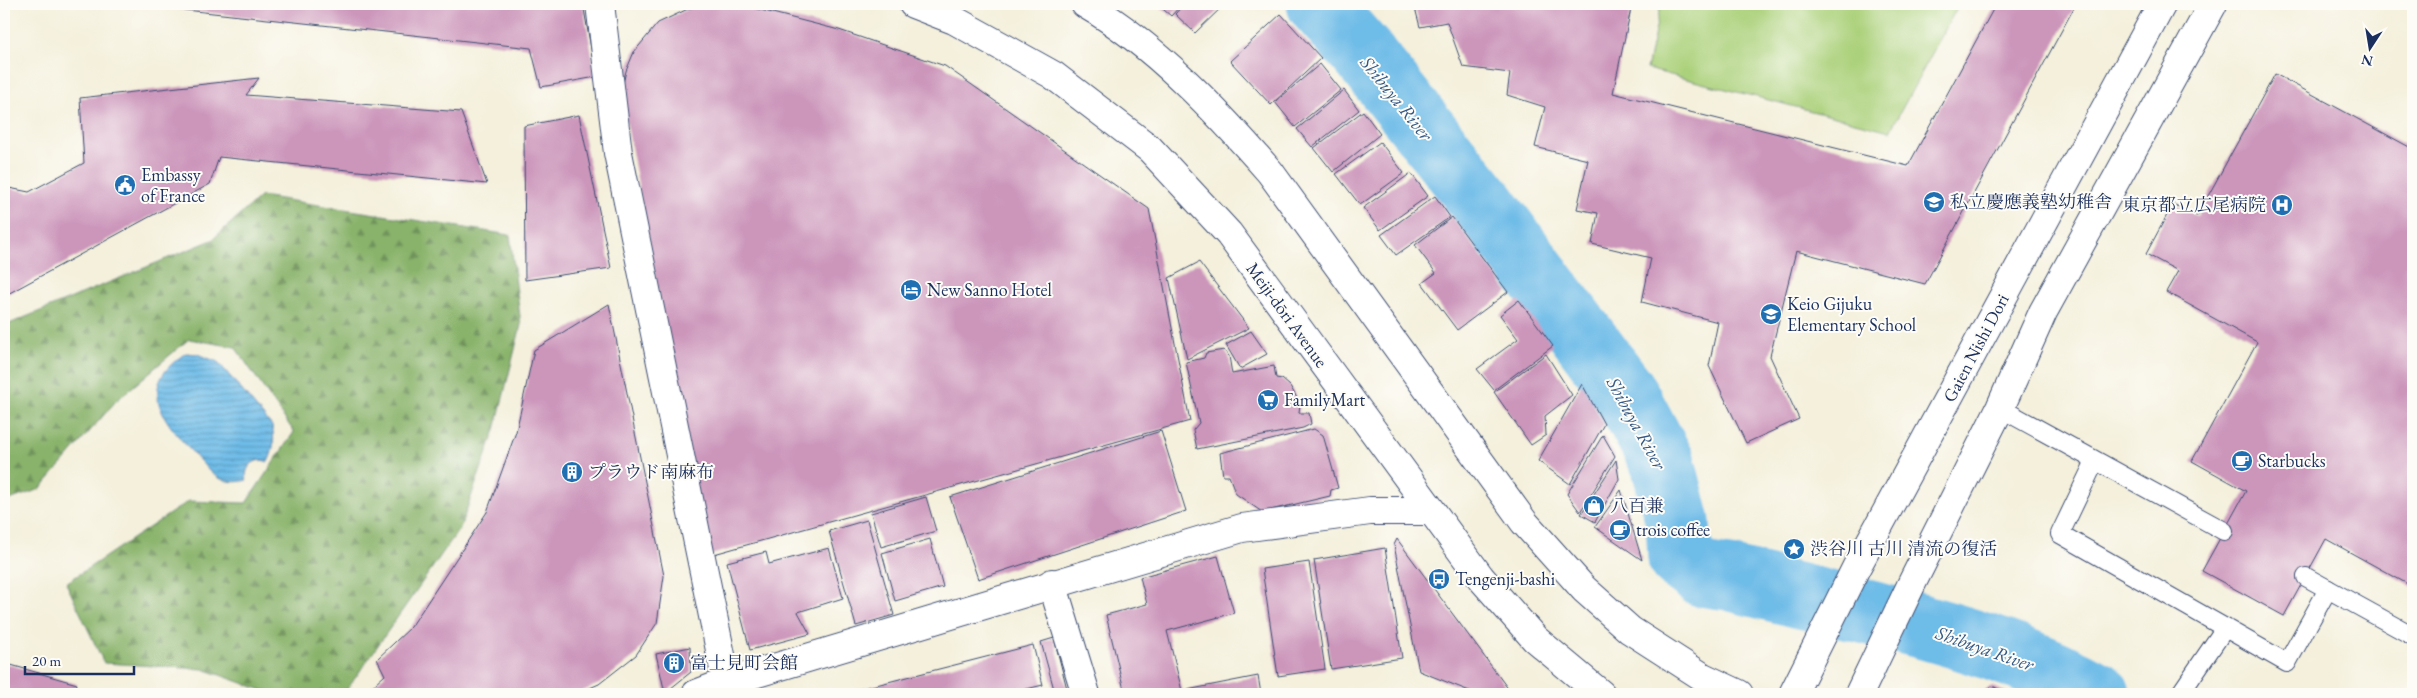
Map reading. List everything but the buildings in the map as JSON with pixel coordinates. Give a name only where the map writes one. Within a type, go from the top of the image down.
[{"type":"main road","points":[[600,4],[618,153],[728,688]]},
{"type":"main road","name":"Meiji-dōri Avenue","points":[[913,4],[954,20],[1053,75],[1150,150],[1229,234],[1430,511],[1481,578],[1535,639],[1601,694]]},
{"type":"main road","name":"Gaien Nishi Dori","points":[[1793,694],[1856,568],[2162,4]]},
{"type":"main road","points":[[1859,694],[1913,581],[2000,408],[2044,312],[2213,4]]},
{"type":"main road","points":[[1089,5],[1134,39],[1223,118],[1270,172],[1524,522],[1584,589],[1630,630],[1703,677],[1739,694]]},
{"type":"main road","points":[[696,694],[728,688],[1052,583],[1242,528],[1370,510],[1430,511]]},
{"type":"main road","points":[[1052,583],[1086,694]]},
{"type":"lane","points":[[2000,408],[2224,531]]},
{"type":"lane","points":[[2095,460],[2060,534],[2287,663],[2328,589]]},
{"type":"lane","points":[[2306,576],[2413,636]]},
{"type":"lane","points":[[2180,694],[2225,628]]},
{"type":"green space","points":[[1661,4],[1959,4],[1890,131],[1647,69]]},
{"type":"green space","points":[[261,196],[510,235],[521,325],[495,430],[460,528],[344,694],[273,694],[203,669],[104,663],[66,583],[189,501],[246,503],[294,432],[235,347],[189,339],[116,401],[40,489],[4,502],[4,326],[212,240]]},
{"type":"water","points":[[186,353],[197,354],[218,362],[272,426],[272,453],[268,462],[259,460],[252,464],[247,471],[247,480],[227,481],[218,478],[210,472],[172,428],[163,413],[158,398],[159,383],[168,368]]},
{"type":"waterway","name":"Shibuya River","points":[[1319,4],[1363,54],[1484,204],[1624,391],[1663,463],[1678,522],[1680,558],[1701,574],[1729,578],[1917,625],[1964,639],[2010,654],[2098,694]]},
{"type":"place","name":"Embassy of France","points":[[125,185]]},
{"type":"place","name":"私立慶應義塾幼稚舎","points":[[1934,202]]},
{"type":"place","name":"東京都立広尾病院","points":[[2282,205]]},
{"type":"place","name":"New Sanno Hotel","points":[[911,290]]},
{"type":"place","name":"Keio Gijuku Elementary School","points":[[1771,314]]},
{"type":"place","name":"FamilyMart","points":[[1268,400]]},
{"type":"place","name":"Starbucks","points":[[2242,461]]},
{"type":"place","name":"プラウド南麻布","points":[[572,472]]},
{"type":"place","name":"八百兼","points":[[1594,506]]},
{"type":"place","name":"trois coffee","points":[[1620,530]]},
{"type":"place","name":"渋谷川 古川 清流の復活","points":[[1794,549]]},
{"type":"place","name":"Tengenji-bashi","points":[[1439,579]]},
{"type":"place","name":"富士見町会館","points":[[674,663]]}]
